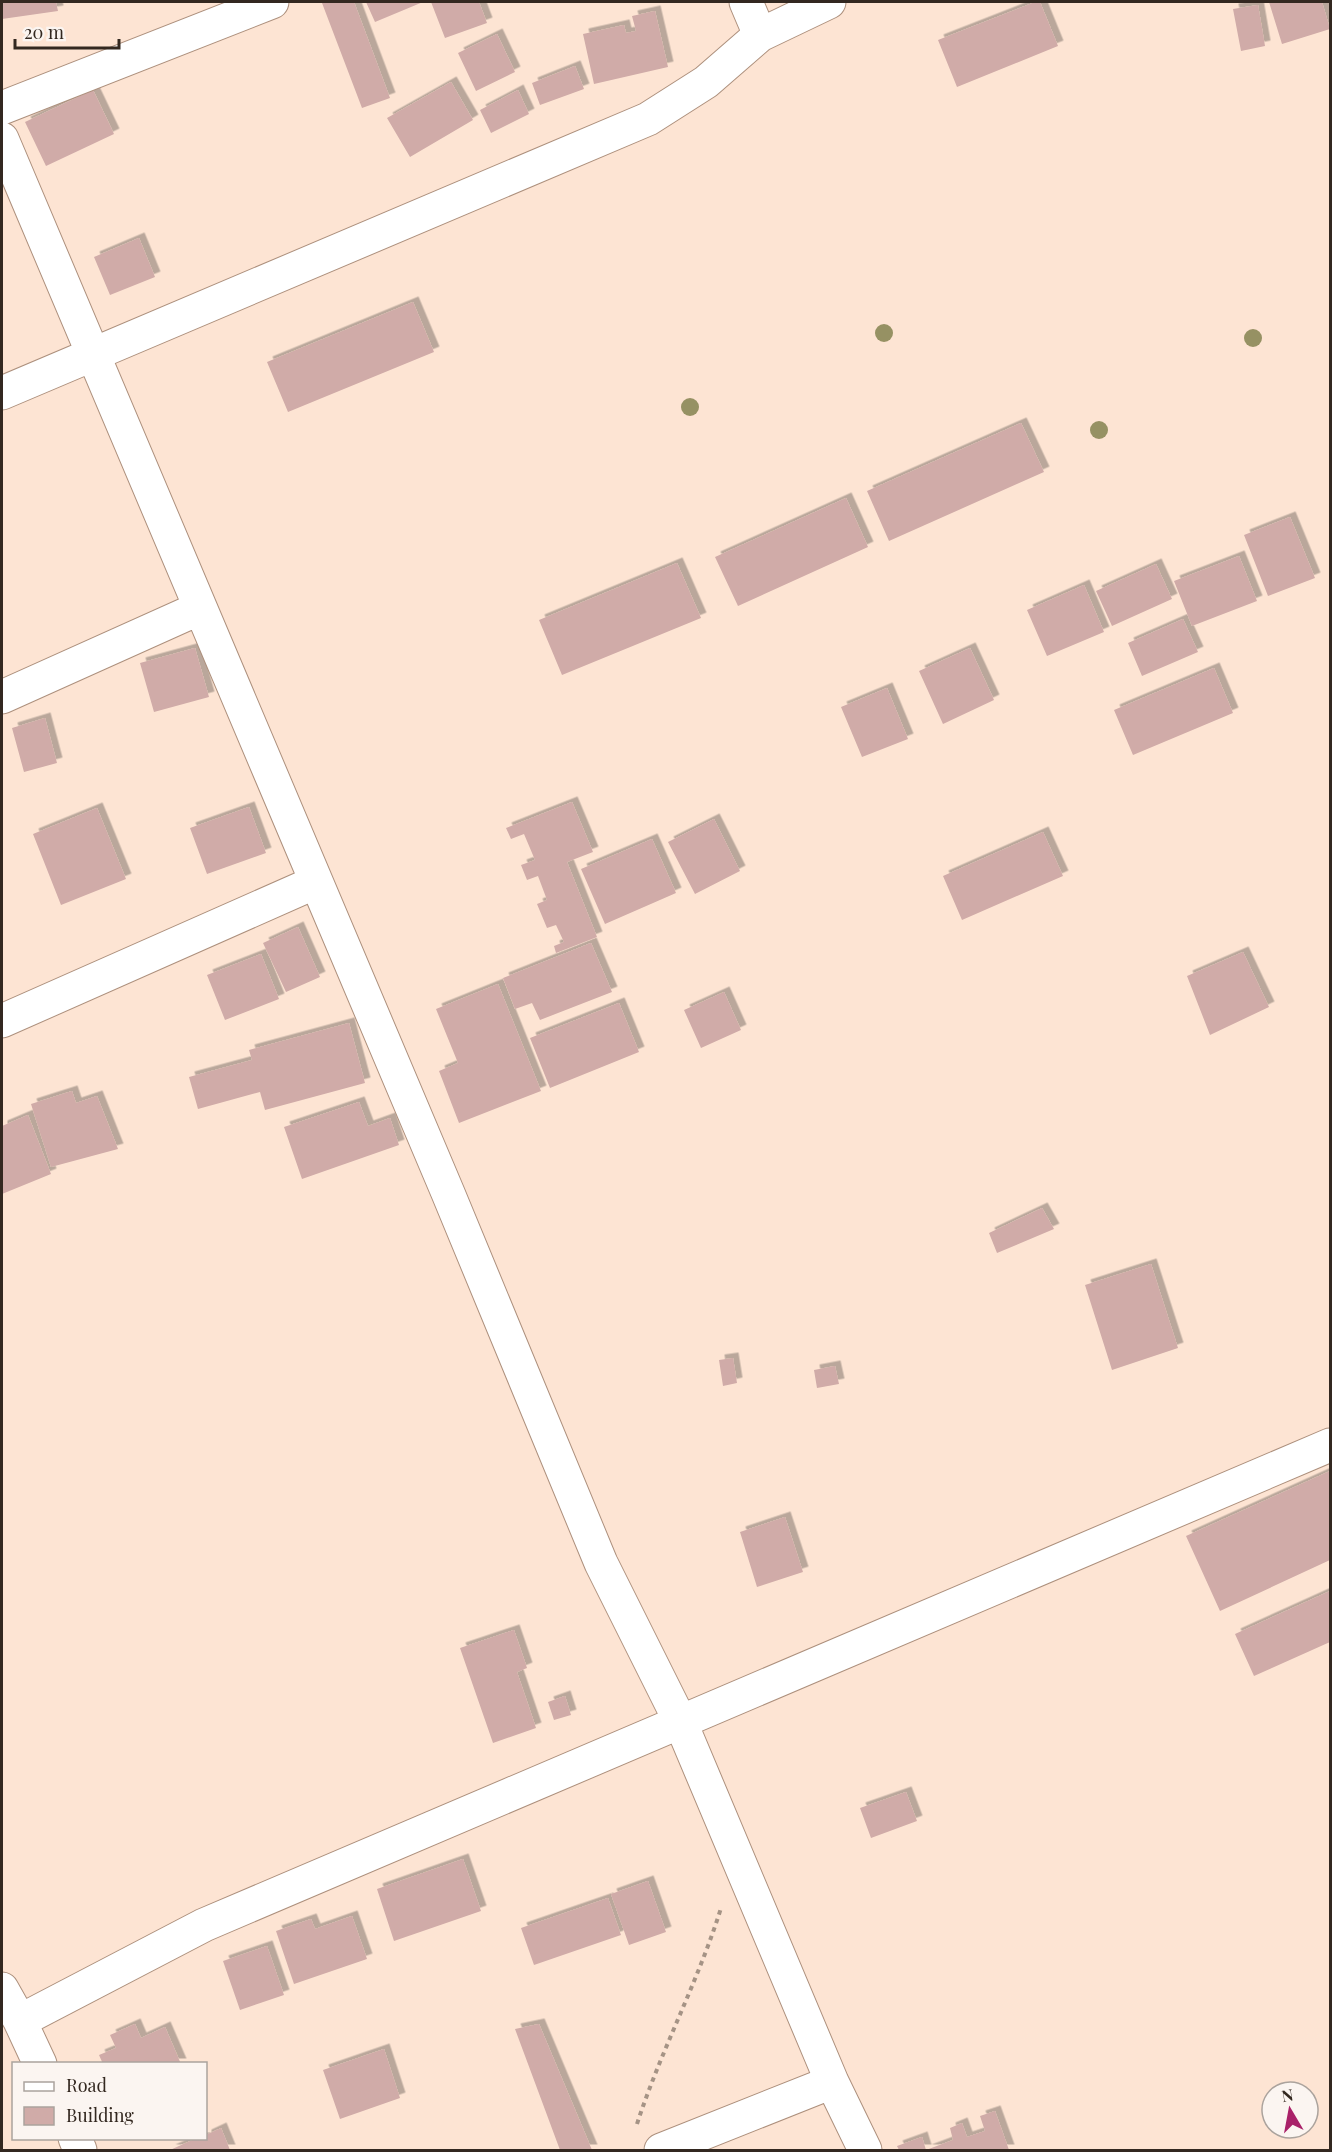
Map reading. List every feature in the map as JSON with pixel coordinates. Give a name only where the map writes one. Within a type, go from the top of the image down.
[{"type":"street","points":[[2,108],[272,2]]},
{"type":"street","points":[[747,2],[760,35]]},
{"type":"street","points":[[2,393],[648,119],[706,82],[760,35],[829,2]]},
{"type":"street","points":[[2,139],[601,1563],[680,1721],[832,2082],[865,2151]]},
{"type":"street","points":[[2,697],[200,608]]},
{"type":"street","points":[[2,1021],[316,882]]},
{"type":"street","points":[[20,2021],[204,1925],[1330,1445]]},
{"type":"street","points":[[2,1989],[39,2062]]},
{"type":"street","points":[[662,2151],[832,2082]]},
{"type":"path","points":[[636,2128],[650,2084],[710,1944],[737,1856]]},
{"type":"building","points":[[2,2],[56,2],[58,11],[2,19]]},
{"type":"building","points":[[354,2],[390,98],[362,108],[322,3]]},
{"type":"building","points":[[366,2],[423,2],[375,22]]},
{"type":"building","points":[[431,2],[479,2],[487,23],[445,38]]},
{"type":"building","points":[[1040,2],[1058,46],[957,87],[938,40]]},
{"type":"building","points":[[1269,2],[1322,2],[1330,29],[1282,44]]},
{"type":"building","points":[[1258,5],[1265,46],[1241,51],[1233,9]]},
{"type":"building","points":[[655,11],[668,67],[594,84],[583,34],[624,25],[626,33],[636,31],[632,16]]},
{"type":"building","points":[[497,34],[515,72],[476,91],[458,53]]},
{"type":"building","points":[[575,66],[584,89],[540,105],[532,83]]},
{"type":"building","points":[[451,82],[473,120],[410,157],[387,118]]},
{"type":"building","points":[[93,90],[114,134],[46,166],[25,122]]},
{"type":"building","points":[[518,90],[529,114],[491,133],[480,110]]},
{"type":"building","points":[[139,238],[155,277],[110,295],[94,257]]},
{"type":"building","points":[[413,302],[434,352],[288,412],[267,362]]},
{"type":"building","points":[[1021,423],[1044,472],[889,541],[867,491]]},
{"type":"building","points":[[846,498],[868,547],[738,606],[715,557]]},
{"type":"building","points":[[1290,517],[1315,578],[1268,596],[1244,535]]},
{"type":"building","points":[[1239,556],[1257,601],[1192,626],[1174,581]]},
{"type":"building","points":[[677,563],[701,618],[562,675],[539,620]]},
{"type":"building","points":[[1156,564],[1172,599],[1112,626],[1096,591]]},
{"type":"building","points":[[1084,585],[1104,632],[1047,656],[1027,610]]},
{"type":"building","points":[[1183,619],[1198,652],[1142,676],[1128,643]]},
{"type":"building","points":[[195,648],[209,697],[154,712],[140,663]]},
{"type":"building","points":[[970,648],[994,700],[943,724],[919,671]]},
{"type":"building","points":[[1214,668],[1233,713],[1133,755],[1114,710]]},
{"type":"building","points":[[887,688],[908,739],[862,757],[841,707]]},
{"type":"building","points":[[45,718],[57,763],[24,772],[12,728]]},
{"type":"building","points":[[572,802],[593,852],[567,862],[597,937],[556,953],[554,946],[564,942],[556,925],[547,928],[537,904],[547,900],[538,876],[527,880],[521,865],[535,860],[524,834],[511,839],[506,828]]},
{"type":"building","points":[[249,807],[266,853],[207,874],[190,828]]},
{"type":"building","points":[[97,808],[126,879],[61,905],[33,834]]},
{"type":"building","points":[[714,819],[740,871],[695,894],[668,842]]},
{"type":"building","points":[[1043,832],[1063,876],[962,920],[943,876]]},
{"type":"building","points":[[652,839],[676,893],[605,924],[581,869]]},
{"type":"building","points":[[298,927],[320,977],[286,992],[263,943]]},
{"type":"building","points":[[591,943],[612,992],[540,1020],[532,1003],[515,1009],[503,978]]},
{"type":"building","points":[[1243,952],[1269,1007],[1210,1035],[1187,976]]},
{"type":"building","points":[[261,954],[279,999],[225,1020],[207,975]]},
{"type":"building","points":[[498,984],[541,1091],[459,1123],[439,1071],[458,1063],[436,1009]]},
{"type":"building","points":[[724,992],[741,1030],[701,1048],[684,1010]]},
{"type":"building","points":[[619,1003],[639,1052],[550,1088],[530,1038]]},
{"type":"building","points":[[349,1023],[365,1083],[265,1110],[260,1092],[198,1109],[189,1077],[252,1060],[249,1050]]},
{"type":"building","points":[[72,1091],[76,1103],[97,1096],[118,1149],[51,1167],[31,1104]]},
{"type":"building","points":[[359,1102],[368,1126],[390,1118],[399,1145],[302,1179],[284,1127]]},
{"type":"building","points":[[28,1115],[51,1174],[2,1194],[2,1126]]},
{"type":"building","points":[[1042,1208],[1054,1229],[997,1253],[989,1233]]},
{"type":"building","points":[[1151,1264],[1178,1348],[1112,1370],[1085,1285]]},
{"type":"building","points":[[733,1358],[737,1383],[723,1386],[719,1360]]},
{"type":"building","points":[[835,1366],[839,1384],[817,1388],[814,1370]]},
{"type":"building","points":[[1330,1471],[1330,1560],[1220,1611],[1186,1536]]},
{"type":"building","points":[[785,1517],[803,1572],[757,1587],[740,1532]]},
{"type":"building","points":[[1330,1591],[1330,1642],[1254,1676],[1235,1634]]},
{"type":"building","points":[[514,1630],[527,1668],[517,1672],[536,1728],[493,1743],[460,1648]]},
{"type":"building","points":[[565,1696],[571,1715],[554,1720],[548,1702]]},
{"type":"building","points":[[906,1792],[917,1821],[871,1838],[860,1808]]},
{"type":"building","points":[[463,1859],[481,1911],[394,1941],[377,1889]]},
{"type":"building","points":[[648,1881],[666,1932],[629,1945],[611,1894]]},
{"type":"building","points":[[608,1898],[621,1935],[534,1965],[521,1928]]},
{"type":"building","points":[[352,1916],[367,1959],[294,1984],[276,1931],[311,1919],[315,1929]]},
{"type":"building","points":[[267,1946],[284,1995],[240,2010],[223,1961]]},
{"type":"building","points":[[135,2024],[141,2038],[165,2027],[180,2062],[102,2062],[99,2055],[116,2048],[110,2035]]},
{"type":"building","points":[[539,2024],[592,2150],[560,2150],[515,2029]]},
{"type":"building","points":[[384,2049],[400,2098],[340,2119],[323,2070]]},
{"type":"building","points":[[995,2111],[1009,2150],[926,2150],[953,2140],[950,2128],[962,2123],[967,2137],[985,2131],[980,2116]]},
{"type":"building","points":[[221,2128],[230,2150],[170,2150],[192,2140],[207,2140],[207,2135]]},
{"type":"building","points":[[922,2137],[926,2150],[899,2150],[897,2146]]}]
